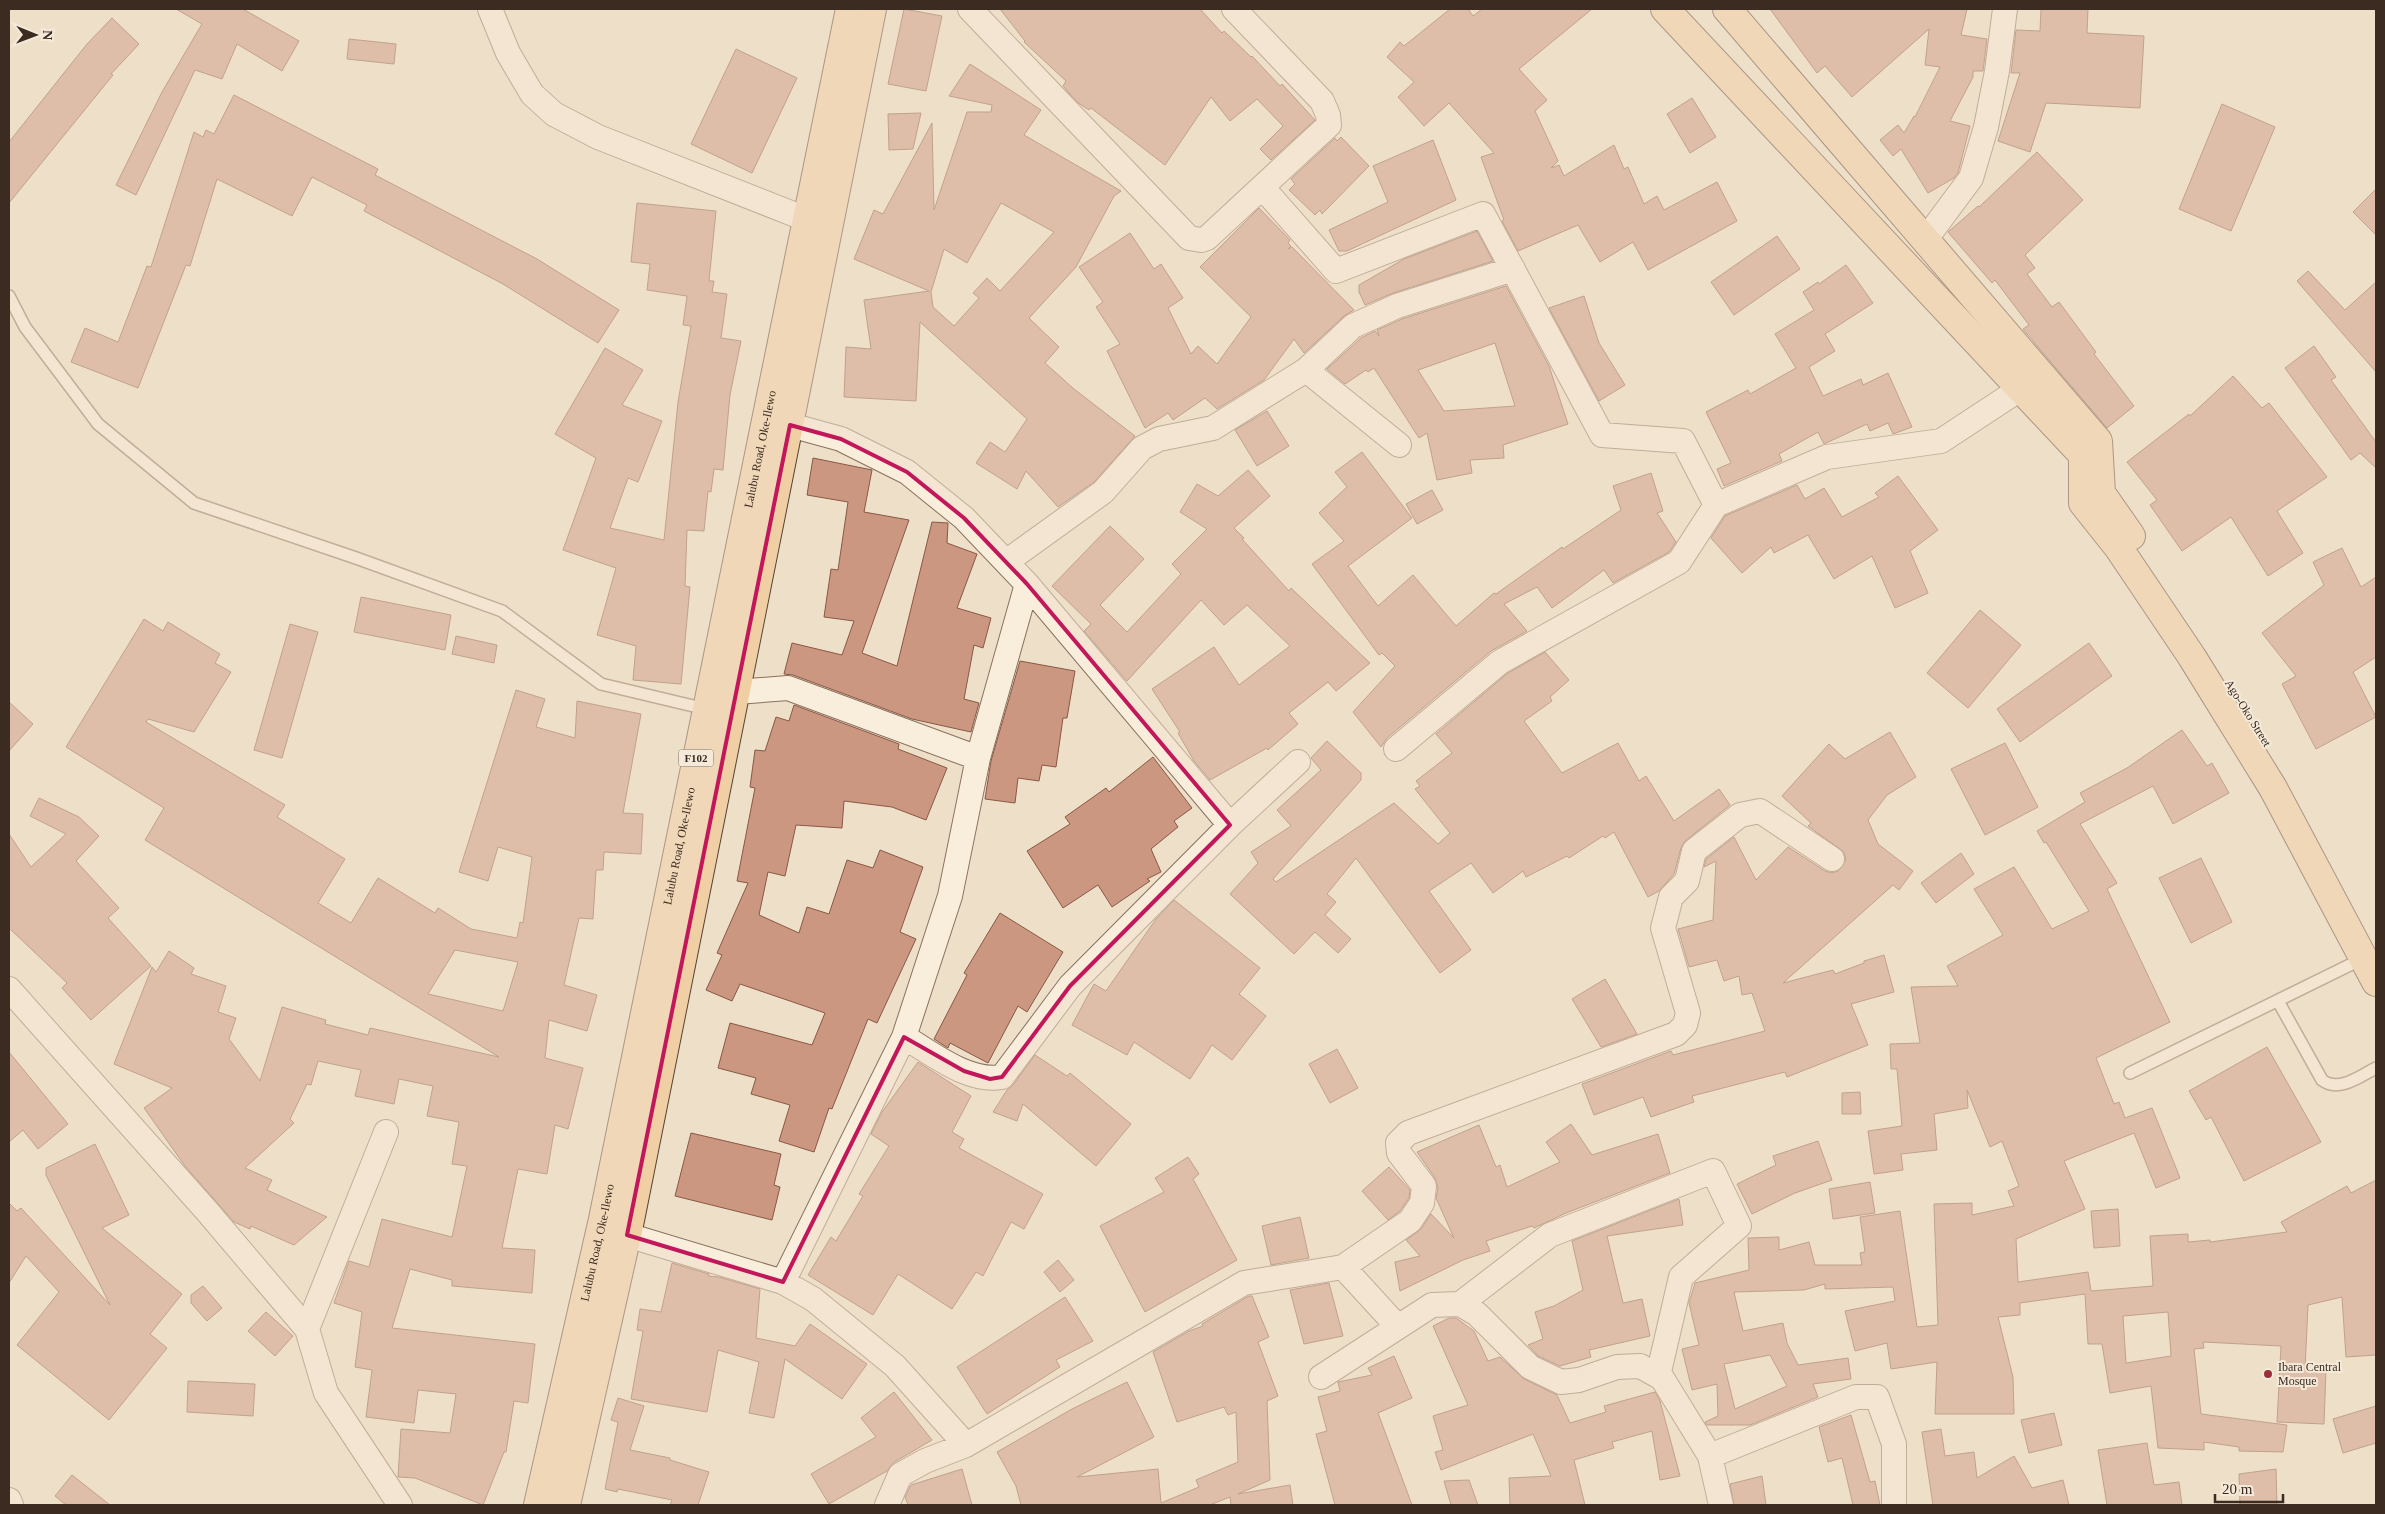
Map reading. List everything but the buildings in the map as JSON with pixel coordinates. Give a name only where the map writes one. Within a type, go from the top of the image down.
[{"type":"main road","name":"Lalubu Road, Oke-Ilewo","points":[[538,1505],[603,1219],[850,9]]},
{"type":"main road","name":"Lalubu Road, Oke-Ilewo","points":[[566,1505],[627,1235],[872,9]]},
{"type":"main road","points":[[1665,9],[2020,389],[2090,448]]},
{"type":"main road","points":[[1727,9],[1925,240],[2090,448],[2092,498],[2118,547],[2197,665],[2273,788],[2372,961]]},
{"type":"street","points":[[490,9],[508,52],[532,94],[554,114],[598,137],[806,219]]},
{"type":"street","points":[[970,9],[1189,238],[1201,240],[1207,238],[1329,125],[1328,114],[1322,101],[1234,9]]},
{"type":"street","points":[[1925,240],[1971,178],[1986,127],[1997,71],[2005,9]]},
{"type":"street","points":[[1262,187],[1336,271],[1483,214],[1602,435],[1683,441],[1716,505]]},
{"type":"street","points":[[1006,562],[1103,492],[1142,448],[1159,439],[1213,428],[1306,370],[1353,326],[1397,306],[1513,269]]},
{"type":"street","points":[[1306,370],[1399,445]]},
{"type":"street","points":[[1396,749],[1500,662],[1679,562],[1716,505],[1827,457],[1941,441],[2020,389]]},
{"type":"street","points":[[790,425],[842,440],[907,472],[964,518],[1027,584],[1230,825]]},
{"type":"street","points":[[783,1282],[904,1036],[950,896],[978,758],[1027,584]]},
{"type":"street","points":[[736,692],[788,688],[835,708],[978,758]]},
{"type":"street","points":[[904,1036],[964,1071],[990,1079],[1002,1077],[1070,986],[1230,825],[1298,762]]},
{"type":"street","points":[[887,1505],[900,1475],[925,1461],[966,1445],[1244,1283],[1343,1267],[1410,1220],[1422,1204],[1424,1186],[1399,1153],[1398,1143],[1408,1133],[1676,1034],[1685,1025],[1688,1013],[1663,928],[1671,897],[1686,881],[1694,851],[1740,815],[1760,811],[1832,859]]},
{"type":"street","points":[[9,989],[206,1210],[307,1329],[326,1393],[400,1505]]},
{"type":"street","points":[[307,1329],[386,1132]]},
{"type":"street","points":[[1460,1304],[1550,1235],[1713,1171],[1740,1226],[1681,1277],[1658,1376]]},
{"type":"street","points":[[627,1235],[783,1282],[813,1299],[895,1366],[966,1445]]},
{"type":"street","points":[[1343,1267],[1398,1327]]},
{"type":"street","points":[[1321,1377],[1432,1305],[1460,1304],[1477,1314],[1530,1367],[1561,1382],[1580,1380],[1617,1367],[1640,1366],[1662,1378],[1710,1456],[1721,1505]]},
{"type":"street","points":[[1710,1456],[1856,1397],[1876,1397],[1894,1444],[1894,1505]]},
{"type":"street","points":[[9,1500],[11,1505]]},
{"type":"lane","points":[[9,296],[25,326],[98,424],[194,503],[356,558],[502,611],[601,684],[706,709]]},
{"type":"lane","points":[[2130,1073],[2278,1001],[2372,961]]},
{"type":"lane","points":[[2278,1001],[2322,1080],[2330,1086],[2340,1085],[2376,1068]]},
{"type":"highlighted area","points":[[790,425],[841,439],[907,472],[964,518],[1027,584],[1230,825],[1070,986],[1002,1077],[990,1079],[964,1071],[904,1037],[783,1282],[627,1235]]},
{"type":"place","name":"Ibara Central Mosque","points":[[2268,1374]]}]
